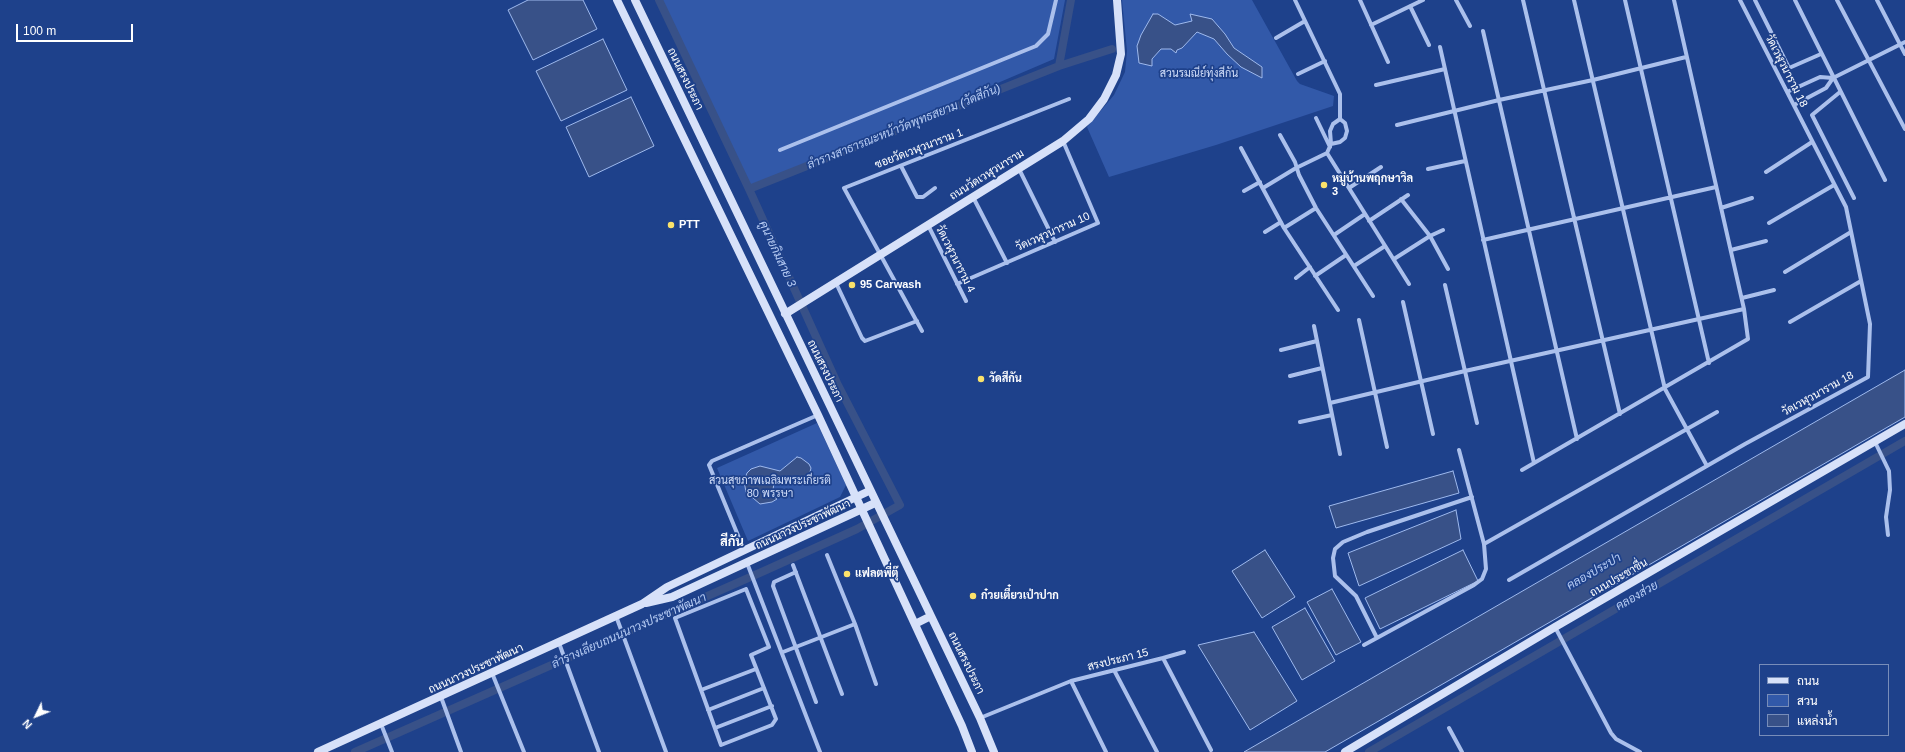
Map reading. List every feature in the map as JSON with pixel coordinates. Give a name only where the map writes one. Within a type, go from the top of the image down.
[{"type":"street","points":[[617,0],[818,415],[962,726],[972,752]]},
{"type":"street","name":"ถนนสรงประภา","points":[[635,0],[869,491],[980,718],[994,752]]},
{"type":"street","points":[[780,150],[1036,46],[1048,34],[1056,0]]},
{"type":"street","name":"ถนนวัดเวฬุวนาราม","points":[[785,314],[1063,141],[1089,119],[1104,99],[1116,75],[1121,54],[1117,0]]},
{"type":"street","points":[[1295,0],[1340,94],[1340,119],[1345,124],[1347,131],[1345,138],[1340,142],[1330,145]]},
{"type":"street","points":[[1360,0],[1388,62]]},
{"type":"street","points":[[1371,25],[1423,0]]},
{"type":"street","points":[[1456,0],[1470,26]]},
{"type":"street","points":[[1523,0],[1620,414]]},
{"type":"street","points":[[1574,0],[1665,389],[1707,466]]},
{"type":"street","points":[[1625,0],[1709,363]]},
{"type":"street","points":[[1522,470],[1748,340],[1742,298],[1674,0]]},
{"type":"street","name":"วัดเวฬุวนาราม 18","points":[[1509,580],[1707,466],[1868,377],[1870,324],[1846,207],[1740,0]]},
{"type":"street","points":[[1755,0],[1788,68],[1821,54]]},
{"type":"street","points":[[1795,0],[1885,180]]},
{"type":"street","points":[[1838,0],[1905,129]]},
{"type":"street","points":[[1877,0],[1905,54]]},
{"type":"street","points":[[1410,6],[1429,45]]},
{"type":"street","points":[[1276,38],[1305,21]]},
{"type":"street","points":[[1482,31],[1577,439]]},
{"type":"street","points":[[1794,105],[1826,88],[1833,78],[1905,42]]},
{"type":"street","points":[[1440,47],[1534,463]]},
{"type":"street","points":[[1397,124],[1499,100],[1544,92],[1686,57]]},
{"type":"street","points":[[1298,74],[1325,61]]},
{"type":"street","points":[[1376,85],[1445,69]]},
{"type":"street","points":[[1787,92],[1820,77],[1833,78]]},
{"type":"street","points":[[1840,92],[1812,115],[1854,198]]},
{"type":"street","name":"ซอยวัดเวฬุวนาราม 1","points":[[880,255],[844,188],[1069,99]]},
{"type":"street","points":[[1316,118],[1330,145]]},
{"type":"street","points":[[1263,188],[1296,168],[1327,153],[1330,145],[1330,131],[1333,124],[1340,119]]},
{"type":"street","points":[[1280,135],[1295,162],[1296,168],[1316,208],[1373,296]]},
{"type":"street","name":"วัดเวฬุวนาราม 10","points":[[957,284],[1098,223],[1063,141]]},
{"type":"street","points":[[1766,172],[1812,142]]},
{"type":"street","points":[[1241,148],[1284,228],[1338,310]]},
{"type":"street","points":[[1327,153],[1409,284]]},
{"type":"street","points":[[1428,169],[1465,161]]},
{"type":"street","points":[[901,166],[917,197],[923,197],[935,188]]},
{"type":"street","points":[[1349,188],[1381,167]]},
{"type":"street","points":[[1019,168],[1055,242]]},
{"type":"street","points":[[1244,191],[1260,182]]},
{"type":"street","points":[[1769,223],[1834,185]]},
{"type":"street","points":[[1483,240],[1716,187]]},
{"type":"street","points":[[1370,221],[1408,195]]},
{"type":"street","points":[[973,197],[1007,263]]},
{"type":"street","points":[[1721,208],[1752,198]]},
{"type":"street","points":[[1401,199],[1430,236],[1448,269]]},
{"type":"street","points":[[1284,228],[1316,208]]},
{"type":"street","points":[[1334,235],[1365,214]]},
{"type":"street","points":[[1264,232],[1281,222]]},
{"type":"street","name":"วัดเวฬุวนาราม 4","points":[[928,225],[966,301]]},
{"type":"street","points":[[1394,259],[1430,236],[1443,230]]},
{"type":"street","points":[[1785,272],[1851,232]]},
{"type":"street","points":[[1731,250],[1766,241]]},
{"type":"street","points":[[1354,266],[1385,246]]},
{"type":"street","points":[[880,255],[922,331]]},
{"type":"street","points":[[1315,276],[1346,255]]},
{"type":"street","points":[[1296,278],[1310,267]]},
{"type":"street","points":[[1790,322],[1861,281]]},
{"type":"street","points":[[836,283],[862,338],[865,341],[916,321]]},
{"type":"street","points":[[1445,285],[1477,423]]},
{"type":"street","points":[[1742,298],[1774,290]]},
{"type":"street","points":[[1403,302],[1433,434]]},
{"type":"street","points":[[1330,403],[1465,371],[1557,352],[1744,309]]},
{"type":"street","points":[[1359,320],[1387,446]]},
{"type":"street","points":[[1314,326],[1340,454]]},
{"type":"street","points":[[1281,350],[1317,341]]},
{"type":"street","points":[[1290,376],[1322,368]]},
{"type":"street","points":[[1484,544],[1717,412]]},
{"type":"street","points":[[744,550],[709,465],[712,461],[818,415]]},
{"type":"street","points":[[1300,422],[1332,415]]},
{"type":"street","name":"ถนนประชาชื่น","points":[[1345,752],[1555,627],[1905,424]]},
{"type":"street","points":[[1875,442],[1889,471],[1890,490],[1886,517],[1888,535]]},
{"type":"street","points":[[1364,645],[1474,585],[1482,578],[1486,568],[1484,544],[1459,450]]},
{"type":"street","name":"ถนนนาวงประชาพัฒนา","points":[[318,752],[383,728],[442,700],[492,673],[642,604],[667,586],[869,491]]},
{"type":"street","points":[[1377,638],[1356,596],[1335,576],[1333,558],[1336,549],[1343,542],[1367,532],[1453,502],[1472,497]]},
{"type":"street","name":"ถนนนาวงประชาพัฒนา","points":[[642,604],[672,597],[861,509],[877,506]]},
{"type":"street","points":[[827,555],[855,624],[876,684]]},
{"type":"street","points":[[747,563],[783,652],[820,752]]},
{"type":"street","points":[[793,565],[842,694]]},
{"type":"street","points":[[796,572],[774,582],[773,586],[816,702]]},
{"type":"street","points":[[746,589],[769,647],[751,655],[764,688],[772,706],[775,721],[772,725],[721,745],[675,618],[746,589]]},
{"type":"street","points":[[616,616],[666,752]]},
{"type":"street","points":[[915,624],[931,616]]},
{"type":"street","points":[[783,652],[855,624]]},
{"type":"street","points":[[1555,627],[1560,640],[1611,733],[1616,738],[1640,752]]},
{"type":"street","points":[[559,643],[599,752]]},
{"type":"street","points":[[1163,658],[1184,652]]},
{"type":"street","name":"สรงประภา 15","points":[[980,718],[1071,681],[1163,658],[1211,750]]},
{"type":"street","points":[[701,690],[756,669]]},
{"type":"street","points":[[1114,670],[1157,752]]},
{"type":"street","points":[[492,673],[524,752]]},
{"type":"street","points":[[1071,681],[1106,752]]},
{"type":"street","points":[[708,710],[764,688]]},
{"type":"street","points":[[442,700],[461,752]]},
{"type":"street","points":[[715,728],[772,706]]},
{"type":"street","points":[[383,728],[392,752]]},
{"type":"street","points":[[1448,728],[1462,752]]},
{"type":"green space","points":[[659,0],[1065,0],[1054,59],[749,189]]},
{"type":"green space","name":"สวนรมณีย์ทุ่งสีกัน","points":[[1122,0],[1252,0],[1297,81],[1300,84],[1334,96],[1333,106],[1216,145],[1109,177],[1087,127],[1114,95],[1125,72],[1127,51]]},
{"type":"green space","name":"สวนสุขภาพเฉลิมพระเกียรติ 80 พรรษา","points":[[817,423],[846,485],[840,497],[748,541],[717,468]]},
{"type":"water","points":[[528,0],[583,0],[597,29],[533,60],[508,10]]},
{"type":"water","points":[[1153,14],[1158,14],[1175,25],[1192,21],[1190,14],[1212,19],[1225,34],[1234,48],[1262,67],[1262,78],[1241,67],[1214,39],[1197,32],[1182,48],[1177,50],[1176,53],[1171,49],[1161,49],[1152,59],[1152,66],[1139,63],[1137,46],[1141,35]]},
{"type":"water","points":[[603,39],[627,90],[561,121],[536,71]]},
{"type":"water","points":[[631,97],[654,146],[589,177],[566,127]]},
{"type":"water","name":"คลองประปา","points":[[1905,370],[1905,417],[1325,752],[1244,752]]},
{"type":"water","points":[[797,457],[809,464],[811,468],[809,476],[803,481],[775,478],[772,495],[777,499],[772,502],[760,504],[746,492],[744,481],[747,473],[751,469],[760,466],[780,471]]},
{"type":"water","points":[[1453,471],[1459,493],[1336,528],[1329,506]]},
{"type":"water","points":[[1456,510],[1461,539],[1359,586],[1348,553]]},
{"type":"water","points":[[1265,550],[1295,597],[1262,618],[1232,571]]},
{"type":"water","points":[[1463,550],[1478,581],[1380,629],[1365,598]]},
{"type":"water","points":[[1332,589],[1361,642],[1336,655],[1307,602]]},
{"type":"water","points":[[1305,608],[1335,661],[1302,680],[1272,627]]},
{"type":"water","points":[[1254,632],[1297,701],[1250,730],[1198,645]]},
{"type":"waterway","name":"ลำรางเลียบถนนนาวงประชาพัฒนา","points":[[355,752],[857,529],[900,505],[837,383],[749,189],[659,0]]},
{"type":"waterway","name":"ลำรางสาธารณะหน้าวัดพุทธสยาม (วัดสีกัน)","points":[[749,189],[1059,66],[1071,0]]},
{"type":"waterway","name":"ลำรางสาธารณะหน้าวัดพุทธสยาม (วัดสีกัน)","points":[[1059,66],[1112,49]]},
{"type":"waterway","name":"คลองส่วย","points":[[1369,752],[1905,441]]},
{"type":"place","name":"หมู่บ้านพฤกษาวิล 3","points":[[1324,185]]},
{"type":"place","name":"PTT","points":[[671,225]]},
{"type":"place","name":"95 Carwash","points":[[852,285]]},
{"type":"place","name":"วัดสีกัน","points":[[981,379]]},
{"type":"place","name":"แฟลตพี่ตุ๊","points":[[847,574]]},
{"type":"place","name":"ก๋วยเตี๋ยวเป่าปาก","points":[[973,596]]},
{"type":"district","name":"สีกัน","points":[[732,542]]},
{"type":"water label","name":"คูนายกิมสาย 3","points":[[777,254]]}]
